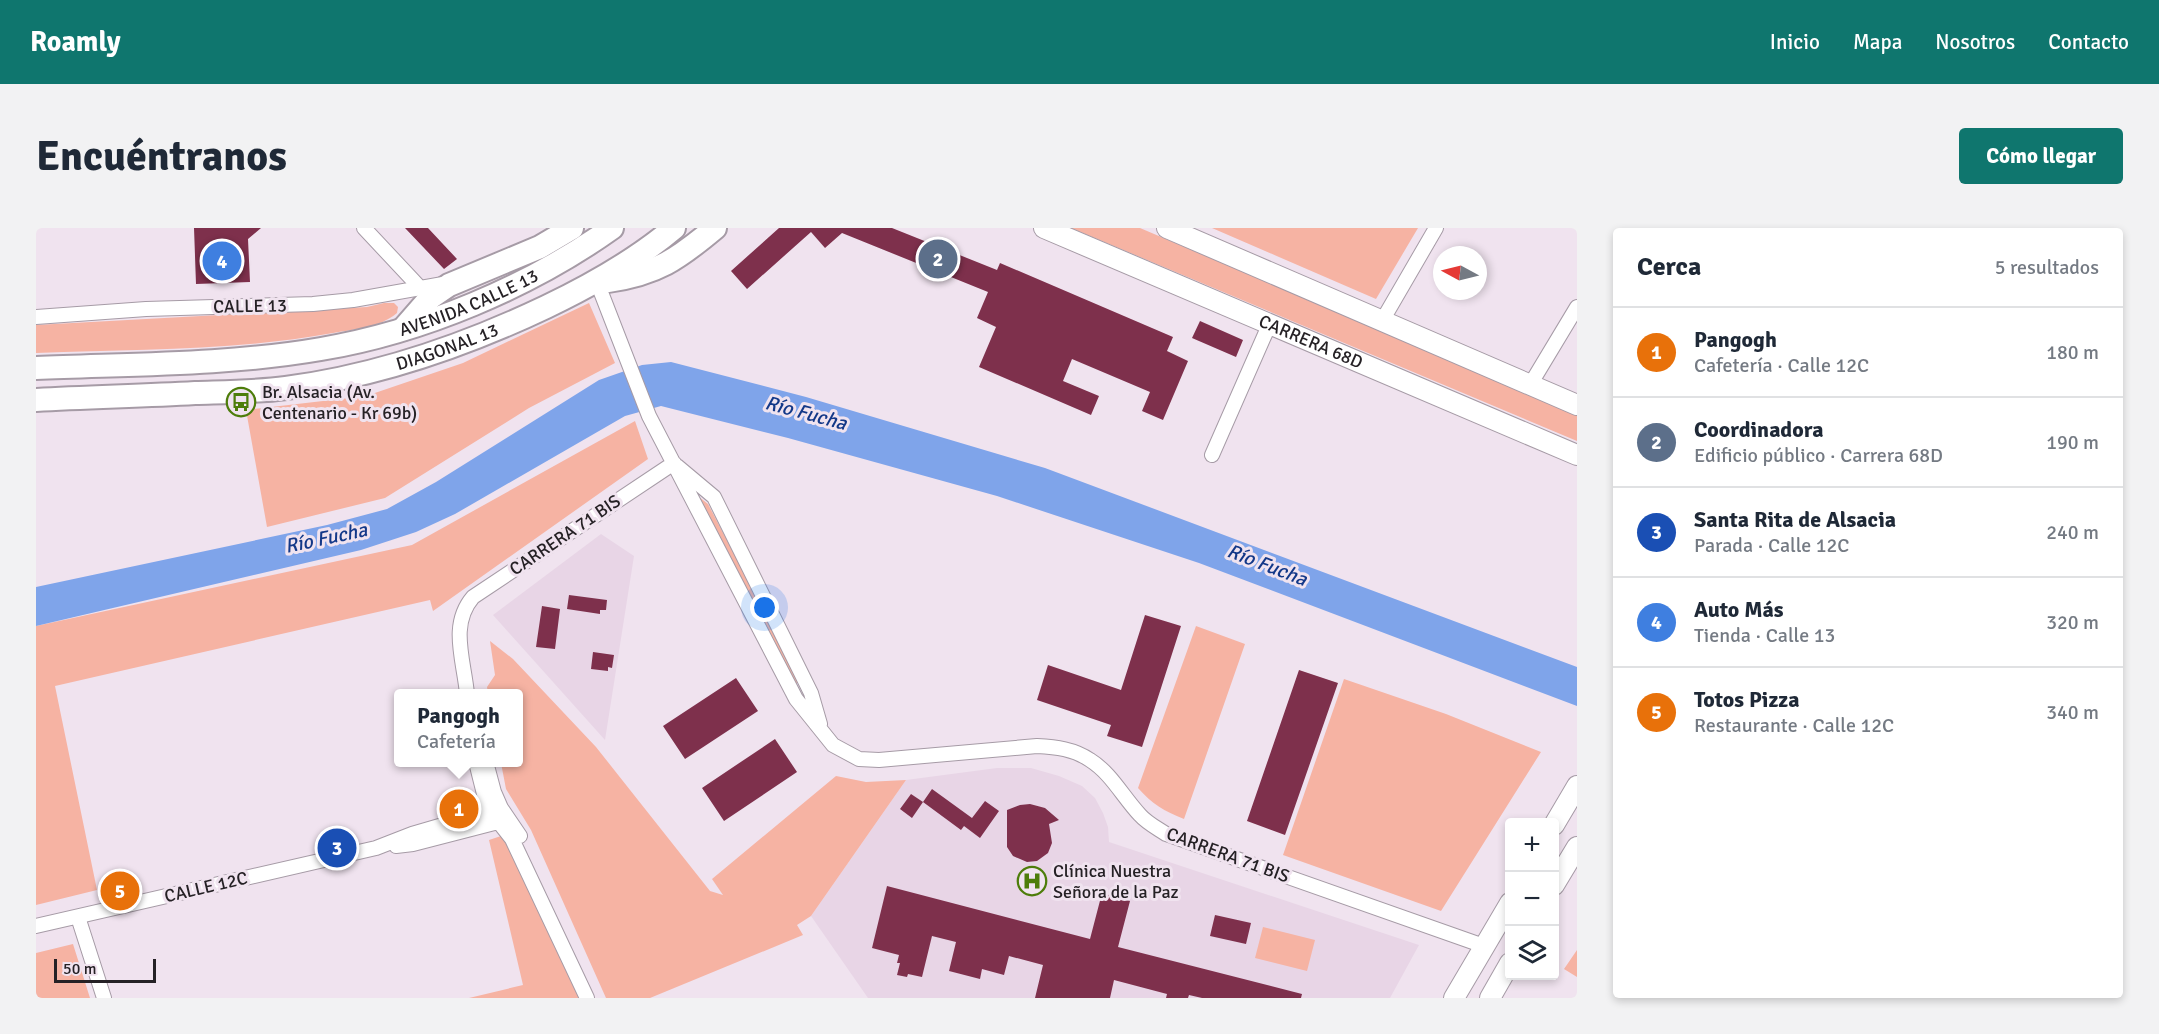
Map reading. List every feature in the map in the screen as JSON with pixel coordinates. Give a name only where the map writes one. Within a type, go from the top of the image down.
[{"type":"main road","name":"AVENIDA CALLE 13","points":[[402,329],[425,293],[540,247],[572,228]]},
{"type":"main road","points":[[541,272],[572,228]]},
{"type":"main road","name":"AVENIDA CALLE 13","points":[[402,329],[459,309],[541,272],[612,228]]},
{"type":"main road","points":[[597,282],[636,258],[674,228]]},
{"type":"main road","points":[[597,282],[631,278],[657,269],[688,250],[715,228]]},
{"type":"main road","name":"CARRERA 68D","points":[[1044,228],[1577,455]]},
{"type":"main road","points":[[1167,228],[1577,405]]},
{"type":"main road","name":"DIAGONAL 13","points":[[36,400],[250,391],[347,378],[480,336],[597,282]]},
{"type":"main road","name":"DIAGONAL 13","points":[[36,368],[293,353],[323,349],[402,329]]},
{"type":"main road","points":[[1558,818],[1577,786]]},
{"type":"main road","points":[[1559,877],[1577,847]]},
{"type":"main road","points":[[1454,998],[1505,910]]},
{"type":"main road","points":[[1490,998],[1505,970]]},
{"type":"street","points":[[364,228],[425,293]]},
{"type":"street","points":[[1382,321],[1436,228]]},
{"type":"street","name":"CARRERA 71 BIS","points":[[597,282],[650,416],[796,699],[833,745],[859,759],[889,759],[1037,746],[1073,751],[1091,760],[1108,774],[1141,816],[1166,834],[1484,946]]},
{"type":"street","name":"CALLE 13","points":[[36,317],[146,309],[313,304],[425,293]]},
{"type":"street","points":[[1530,385],[1577,307]]},
{"type":"street","points":[[1212,455],[1269,323]]},
{"type":"street","name":"CARRERA 71 BIS","points":[[467,689],[459,634],[466,605],[479,592],[674,463]]},
{"type":"street","name":"CARRERA 71 BIS","points":[[674,463],[714,497],[811,693],[822,732]]},
{"type":"street","points":[[477,767],[480,784],[500,815],[553,922],[587,998]]},
{"type":"street","points":[[487,767],[500,815]]},
{"type":"street","name":"CALLE 12C","points":[[36,926],[376,848],[412,834],[500,815]]},
{"type":"street","points":[[78,916],[104,998]]},
{"type":"shaded area","points":[[1071,228],[1140,228],[1577,414],[1577,441]]},
{"type":"shaded area","points":[[1212,228],[1418,228],[1376,299]]},
{"type":"shaded area","points":[[394,303],[398,307],[397,313],[375,325],[296,339],[185,348],[36,353],[36,325],[367,307]]},
{"type":"shaded area","points":[[589,303],[615,363],[529,408],[385,498],[267,527],[246,410],[366,396],[463,363]]},
{"type":"shaded area","points":[[635,421],[648,459],[433,611],[430,600],[55,686],[97,890],[36,905],[36,626],[412,545]]},
{"type":"shaded area","points":[[699,497],[708,504],[800,681],[795,684]]},
{"type":"shaded area","points":[[601,534],[634,556],[605,740],[493,615]]},
{"type":"shaded area","points":[[1196,626],[1245,644],[1184,819],[1159,806],[1138,788]]},
{"type":"shaded area","points":[[490,641],[513,659],[596,747],[710,891],[723,895],[712,879],[836,776],[866,782],[906,780],[811,916],[797,925],[803,935],[650,998],[606,998],[531,830],[506,789],[502,767],[523,767],[523,689],[487,689],[495,675]]},
{"type":"shaded area","points":[[1344,679],[1446,714],[1541,752],[1441,911],[1283,855]]},
{"type":"shaded area","name":"Clínica Nuestra Señora de la Paz","points":[[997,768],[1031,768],[1082,786],[1095,798],[1103,813],[1108,827],[1109,842],[1419,945],[1390,998],[868,998],[811,916],[906,780]]},
{"type":"shaded area","points":[[504,835],[579,998],[469,998],[523,985],[489,840]]},
{"type":"shaded area","points":[[1263,927],[1315,940],[1307,971],[1255,958]]},
{"type":"shaded area","points":[[73,944],[90,998],[36,998],[36,953]]},
{"type":"shaded area","points":[[1577,950],[1577,977],[1564,969]]},
{"type":"water","name":"Río Fucha","points":[[671,362],[806,397],[1045,468],[1577,667],[1577,706],[1199,563],[997,496],[788,438],[661,406],[625,416],[455,514],[416,532],[361,550],[36,626],[36,587],[327,525],[387,509],[436,482],[599,380],[642,365]]},
{"type":"building","points":[[194,228],[261,228],[248,239],[250,282],[196,284]]},
{"type":"building","points":[[405,228],[428,228],[457,259],[444,269]]},
{"type":"building","points":[[779,228],[892,228],[997,270],[1000,263],[1173,337],[1167,351],[1188,361],[1163,420],[1142,411],[1150,392],[1072,359],[1063,381],[1099,396],[1091,415],[979,367],[996,327],[977,318],[988,292],[842,233],[825,248],[811,232],[747,289],[731,271]]},
{"type":"building","points":[[1200,321],[1243,340],[1236,357],[1192,338]]},
{"type":"building","points":[[569,595],[607,600],[606,610],[600,610],[600,614],[567,609]]},
{"type":"building","points":[[542,606],[560,609],[555,649],[536,647]]},
{"type":"building","points":[[1145,615],[1181,626],[1142,747],[1107,736],[1111,725],[1037,700],[1048,665],[1121,690]]},
{"type":"building","points":[[593,652],[614,655],[612,668],[608,667],[608,671],[591,669]]},
{"type":"building","points":[[1299,670],[1338,683],[1285,835],[1247,821]]},
{"type":"building","points":[[736,678],[758,711],[685,759],[663,726]]},
{"type":"building","points":[[775,739],[797,772],[724,821],[702,788]]},
{"type":"building","points":[[932,789],[972,818],[985,801],[999,811],[980,838],[964,826],[961,830],[923,802]]},
{"type":"building","points":[[911,794],[923,802],[912,818],[900,809]]},
{"type":"building","points":[[1030,804],[1045,808],[1059,820],[1049,824],[1052,843],[1048,853],[1037,861],[1027,862],[1013,856],[1007,847],[1007,810]]},
{"type":"building","points":[[887,886],[1090,939],[1102,893],[1130,901],[1118,947],[1302,994],[1301,998],[1202,998],[1189,995],[1188,998],[1166,998],[1167,994],[1114,980],[1110,998],[1035,998],[1043,965],[1009,956],[1004,975],[982,969],[980,979],[949,971],[956,942],[932,936],[922,977],[908,974],[907,977],[897,975],[899,955],[872,948]]},
{"type":"building","points":[[1215,915],[1251,923],[1246,944],[1210,936]]},
{"type":"place","name":"Coordinadora","points":[[938,259]]},
{"type":"place","name":"Auto Más","points":[[222,261]]},
{"type":"place","name":"Br. Alsacia (Av. Centenario - Kr 69b)","points":[[241,402]]},
{"type":"place","name":"Pangogh","points":[[459,809]]},
{"type":"place","name":"Santa Rita de Alsacia","points":[[337,848]]},
{"type":"place","name":"Clínica Nuestra Señora de la Paz","points":[[1032,881]]},
{"type":"place","name":"Totos Pizza","points":[[120,891]]}]
